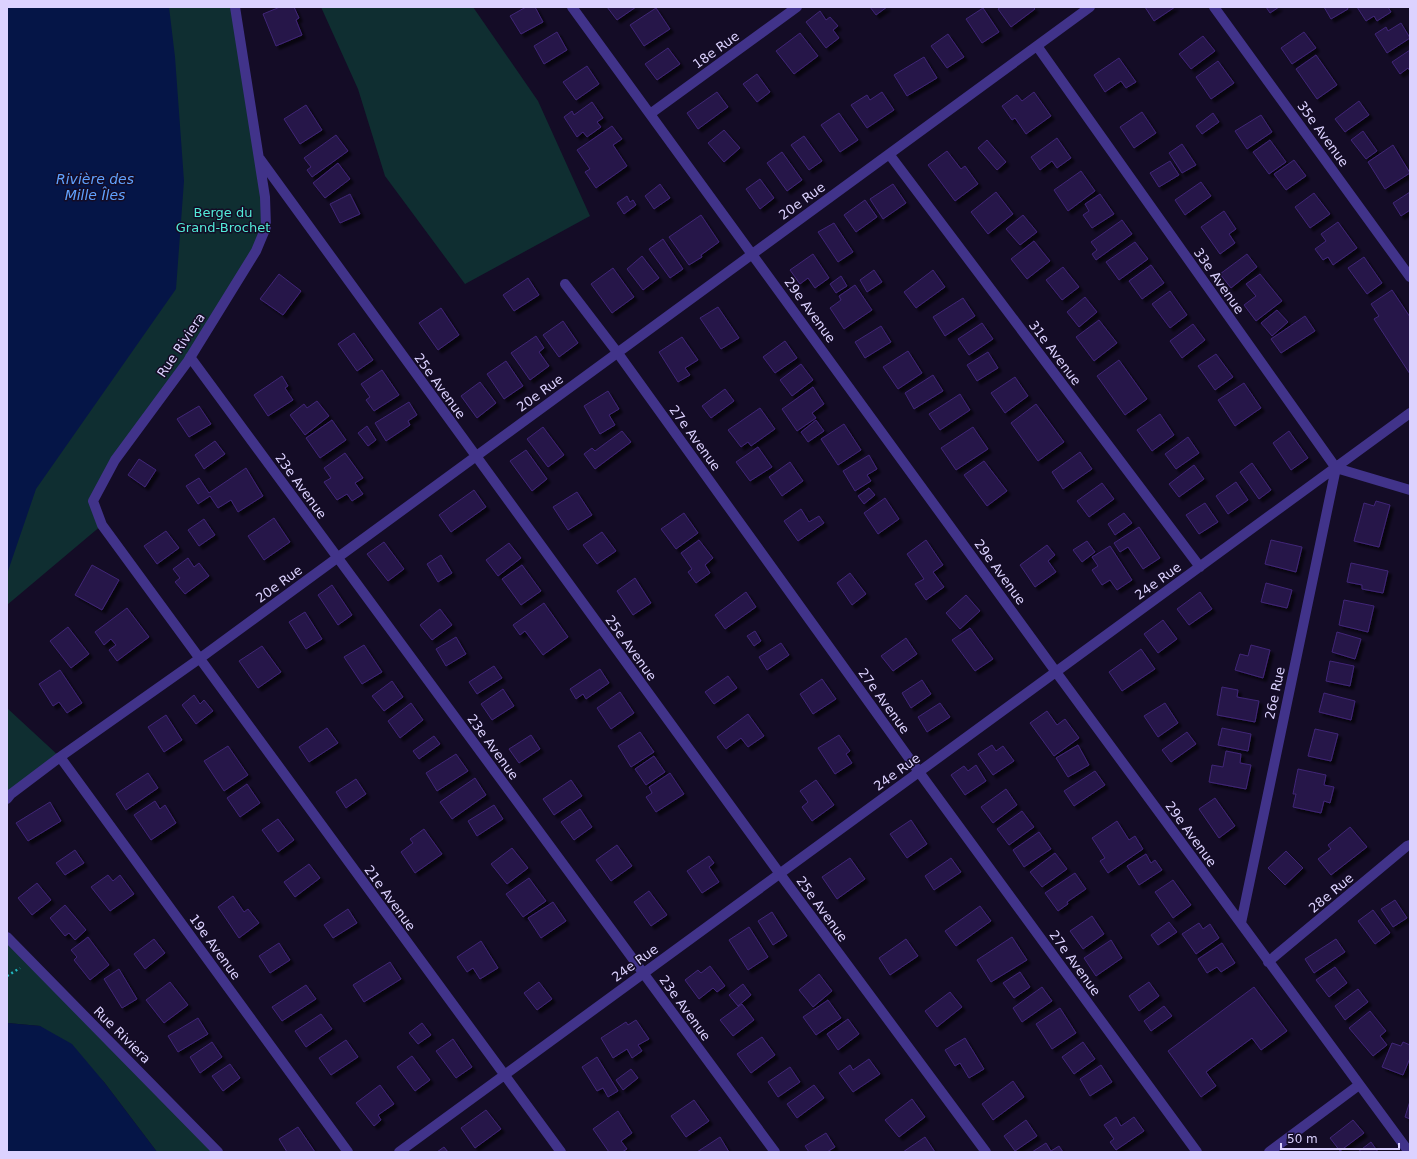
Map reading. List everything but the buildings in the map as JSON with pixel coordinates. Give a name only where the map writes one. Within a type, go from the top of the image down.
[{"type":"street","name":"Rue Riviera","points":[[199,659],[102,525],[93,501],[115,460],[190,357],[256,251],[266,227],[265,197],[235,7]]},
{"type":"street","name":"29e Avenue","points":[[572,7],[1056,672],[1409,1152]]},
{"type":"street","name":"18e Rue","points":[[650,114],[797,7]]},
{"type":"street","name":"20e Rue","points":[[7,800],[12,794],[60,757],[199,659],[1090,7]]},
{"type":"street","name":"35e Avenue","points":[[1214,7],[1410,277]]},
{"type":"street","name":"33e Avenue","points":[[1037,46],[1336,468]]},
{"type":"street","name":"31e Avenue","points":[[889,154],[1200,567]]},
{"type":"street","name":"25e Avenue","points":[[258,157],[780,874],[986,1152]]},
{"type":"street","name":"27e Avenue","points":[[565,284],[617,352],[919,772],[1197,1152]]},
{"type":"street","name":"23e Avenue","points":[[190,357],[775,1152]]},
{"type":"street","name":"24e Rue","points":[[399,1152],[1410,414]]},
{"type":"street","points":[[1336,468],[1410,490]]},
{"type":"street","name":"26e Rue","points":[[1241,923],[1336,468]]},
{"type":"street","name":"21e Avenue","points":[[199,659],[561,1152]]},
{"type":"street","name":"19e Avenue","points":[[60,757],[348,1152]]},
{"type":"street","name":"28e Rue","points":[[1268,962],[1410,844]]},
{"type":"street","name":"Rue Riviera","points":[[7,937],[218,1152]]},
{"type":"street","points":[[1269,1152],[1359,1085]]},
{"type":"green space","name":"Rivière des Mille Îles","points":[[7,7],[235,7],[266,227],[256,251],[93,501],[102,525],[7,605]]},
{"type":"green space","points":[[321,7],[473,7],[538,101],[590,216],[465,284],[385,176],[358,89]]},
{"type":"green space","points":[[7,708],[60,757],[7,799]]},
{"type":"green space","points":[[7,937],[217,1152],[157,1152],[104,1082],[40,1026],[7,1023]]},
{"type":"water","name":"Rivière des Mille Îles","points":[[7,7],[169,7],[175,57],[184,181],[176,289],[36,489],[7,574]]},
{"type":"water","points":[[7,1023],[40,1026],[72,1044],[104,1082],[157,1152],[7,1152]]},
{"type":"park label","name":"Berge du Grand-Brochet","points":[[223,220]]}]
